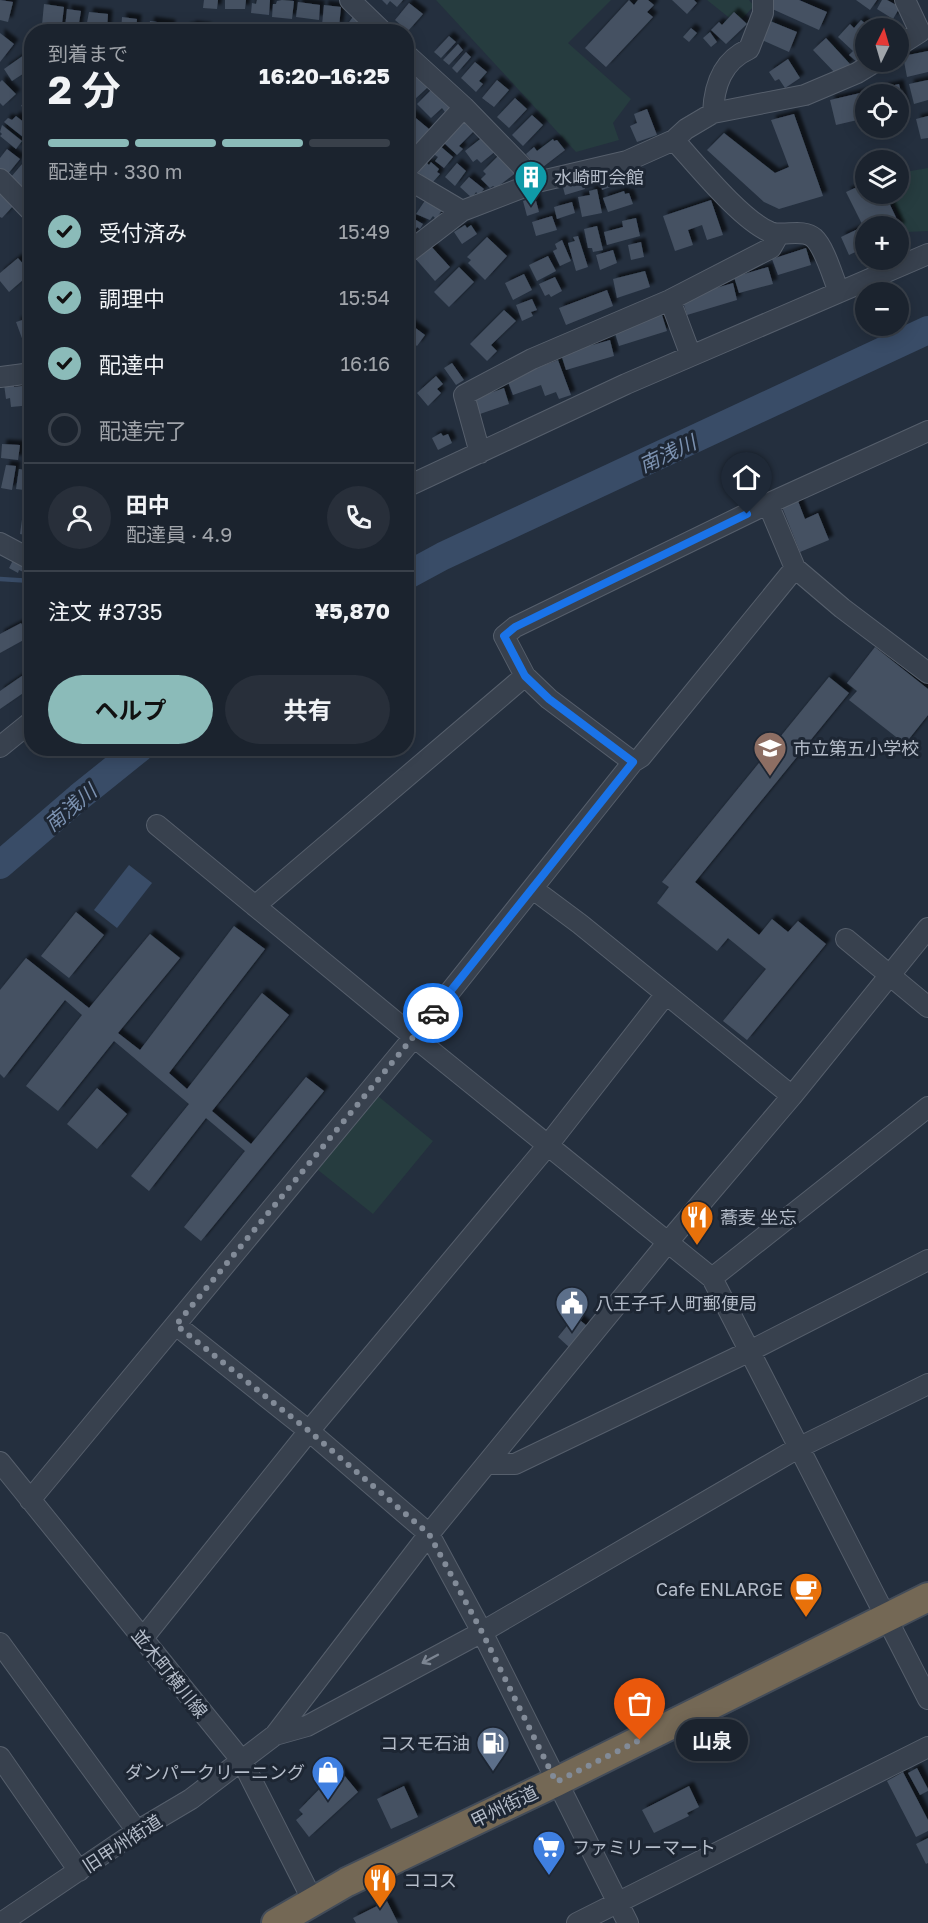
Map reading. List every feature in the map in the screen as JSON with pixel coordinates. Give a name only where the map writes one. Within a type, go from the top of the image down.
[{"type":"highway","name":"甲州街道","points":[[276,1923],[347,1882],[556,1782],[928,1597]]},
{"type":"street","points":[[350,0],[375,24]]},
{"type":"street","points":[[713,113],[717,83],[727,64],[739,53],[749,50],[763,13],[763,0]]},
{"type":"street","points":[[905,0],[924,34],[909,41]]},
{"type":"street","points":[[414,61],[464,107],[537,182]]},
{"type":"street","points":[[414,248],[462,211],[537,182],[627,161],[674,140],[686,129],[713,113],[805,95],[859,72]]},
{"type":"street","points":[[414,161],[464,107]]},
{"type":"street","points":[[674,140],[747,218],[779,234],[802,233],[813,236],[839,292]]},
{"type":"street","points":[[0,179],[24,204]]},
{"type":"street","points":[[414,183],[462,211]]},
{"type":"street","points":[[480,453],[464,395],[532,359],[670,300],[771,248],[779,234]]},
{"type":"street","points":[[414,483],[626,384],[928,254]]},
{"type":"street","points":[[670,300],[692,356]]},
{"type":"street","points":[[0,377],[24,374]]},
{"type":"street","points":[[633,762],[549,699],[525,676],[504,636],[515,627],[768,504],[928,431]]},
{"type":"street","points":[[768,504],[795,568],[928,673]]},
{"type":"street","points":[[0,543],[24,556]]},
{"type":"street","points":[[30,1500],[414,1037],[633,762],[641,757],[795,568]]},
{"type":"street","points":[[255,906],[525,676]]},
{"type":"street","points":[[2,740],[24,726]]},
{"type":"street","points":[[157,825],[712,1278],[928,1699]]},
{"type":"street","points":[[533,889],[792,1096]]},
{"type":"street","points":[[275,1735],[429,1534],[668,1242],[792,1096],[928,928]]},
{"type":"street","points":[[846,939],[928,1007]]},
{"type":"street","points":[[143,1638],[309,1431],[548,1145],[666,994]]},
{"type":"street","points":[[712,1278],[928,1107]]},
{"type":"street","points":[[488,1464],[515,1464],[748,1352],[928,1260]]},
{"type":"street","points":[[176,1325],[309,1431],[429,1534],[482,1632],[628,1923]]},
{"type":"street","points":[[275,1735],[307,1725],[482,1632],[798,1448],[928,1383]]},
{"type":"street","name":"並木町横川線","points":[[0,1462],[242,1761],[313,1901]]},
{"type":"street","points":[[0,1643],[138,1831]]},
{"type":"street","name":"旧甲州街道","points":[[1,1923],[138,1831],[191,1799],[275,1735]]},
{"type":"street","points":[[577,1923],[928,1747]]},
{"type":"street","points":[[0,1757],[79,1870]]},
{"type":"green space","points":[[436,0],[611,0],[568,43],[631,99],[613,123],[619,140],[576,152]]},
{"type":"green space","points":[[707,0],[749,0],[754,6],[737,24]]},
{"type":"green space","points":[[928,168],[928,231],[909,232],[909,216],[899,216],[894,204],[909,204],[909,171]]},
{"type":"green space","points":[[373,1092],[433,1141],[373,1214],[313,1166]]},
{"type":"water","points":[[129,865],[152,883],[117,928],[94,910]]},
{"type":"building","points":[[0,0],[13,2],[8,22],[0,20]]},
{"type":"building","points":[[204,0],[218,0],[217,9],[203,8]]},
{"type":"building","points":[[225,0],[246,0],[245,9],[225,9]]},
{"type":"building","points":[[257,0],[270,0],[269,15],[251,13],[252,3],[256,4]]},
{"type":"building","points":[[282,0],[294,1],[292,19],[272,17],[273,4]]},
{"type":"building","points":[[382,0],[403,0],[397,7],[390,1],[387,5]]},
{"type":"building","points":[[629,0],[634,5],[638,0],[648,0],[654,5],[647,12],[653,17],[606,67],[585,48]]},
{"type":"building","points":[[672,0],[694,0],[697,3],[687,14]]},
{"type":"building","points":[[774,0],[799,0],[827,12],[819,30],[770,8]]},
{"type":"building","points":[[856,0],[877,0],[870,10]]},
{"type":"building","points":[[882,0],[887,0],[900,7],[894,18],[877,9]]},
{"type":"building","points":[[298,2],[320,5],[319,20],[296,17]]},
{"type":"building","points":[[409,3],[423,14],[414,24],[400,24],[395,20]]},
{"type":"building","points":[[44,4],[64,7],[62,24],[42,24]]},
{"type":"building","points":[[324,5],[341,7],[339,24],[322,24]]},
{"type":"building","points":[[67,9],[81,11],[79,24],[65,24]]},
{"type":"building","points":[[89,12],[108,14],[107,24],[87,24]]},
{"type":"building","points":[[734,12],[747,24],[726,44],[711,30],[719,22],[722,25]]},
{"type":"building","points":[[355,14],[366,24],[348,24]]},
{"type":"building","points":[[122,17],[137,19],[137,24],[122,24]]},
{"type":"building","points":[[150,21],[171,24],[149,24]]},
{"type":"building","points":[[770,21],[797,32],[789,52],[762,40]]},
{"type":"building","points":[[850,24],[854,28],[855,60],[849,55],[853,51],[838,37]]},
{"type":"building","points":[[691,28],[697,33],[689,42],[683,37]]},
{"type":"building","points":[[710,32],[717,42],[711,47],[703,38]]},
{"type":"building","points":[[0,33],[14,44],[0,62]]},
{"type":"building","points":[[449,36],[456,42],[441,58],[434,52]]},
{"type":"building","points":[[826,38],[850,64],[836,74],[813,50]]},
{"type":"building","points":[[458,44],[463,50],[449,65],[443,60]]},
{"type":"building","points":[[928,51],[928,72],[907,77],[909,55]]},
{"type":"building","points":[[466,52],[471,57],[457,73],[452,68]]},
{"type":"building","points":[[24,55],[24,73],[12,81],[4,69]]},
{"type":"building","points":[[788,59],[800,78],[785,88],[779,79],[775,81],[769,72]]},
{"type":"building","points":[[475,62],[487,72],[479,81],[483,84],[476,92],[461,78]]},
{"type":"building","points":[[414,74],[428,87],[414,100]]},
{"type":"building","points":[[2,80],[16,94],[3,106],[0,103],[0,82]]},
{"type":"building","points":[[497,80],[509,90],[494,107],[482,98]]},
{"type":"building","points":[[928,80],[928,100],[914,104],[909,84]]},
{"type":"building","points":[[433,88],[451,106],[445,112],[442,108],[431,118],[417,104]]},
{"type":"building","points":[[855,94],[855,121],[836,125],[830,100]]},
{"type":"building","points":[[515,98],[527,109],[509,128],[497,117]]},
{"type":"building","points":[[647,109],[657,135],[637,142],[630,126],[637,123],[634,114]]},
{"type":"building","points":[[794,114],[823,196],[779,209],[764,202],[707,150],[724,133],[775,173],[789,167],[771,120]]},
{"type":"building","points":[[532,115],[543,125],[523,146],[512,135]]},
{"type":"building","points":[[16,116],[24,122],[23,137],[4,122],[8,118],[12,120]]},
{"type":"building","points":[[414,116],[429,129],[418,144],[414,141]]},
{"type":"building","points":[[928,116],[928,138],[921,139],[916,119]]},
{"type":"building","points":[[467,118],[477,128],[459,146],[463,149],[457,155],[442,141]]},
{"type":"building","points":[[2,125],[22,141],[16,149],[0,136]]},
{"type":"building","points":[[484,136],[497,150],[481,163],[477,159],[473,162],[465,151]]},
{"type":"building","points":[[553,139],[557,140],[565,150],[539,170],[526,154],[534,147],[537,151]]},
{"type":"building","points":[[439,145],[453,157],[444,168],[435,161],[438,157],[432,153]]},
{"type":"building","points":[[7,149],[20,159],[7,175],[0,169],[0,158]]},
{"type":"building","points":[[498,156],[517,172],[496,188],[493,186],[490,188],[481,179],[486,174],[483,171]]},
{"type":"building","points":[[426,162],[429,165],[431,162],[439,169],[437,172],[440,174],[432,183],[418,172]]},
{"type":"building","points":[[23,163],[24,164],[24,188],[11,177]]},
{"type":"building","points":[[457,163],[466,171],[455,186],[445,177]]},
{"type":"building","points":[[613,166],[617,182],[602,190],[600,173]]},
{"type":"building","points":[[469,177],[484,189],[479,195],[476,192],[472,198],[460,187]]},
{"type":"building","points":[[582,177],[585,189],[565,195],[562,183]]},
{"type":"building","points":[[855,188],[855,204],[890,204],[895,216],[858,216],[846,192]]},
{"type":"building","points":[[597,189],[602,213],[582,217],[578,197],[590,195],[589,191]]},
{"type":"building","points":[[624,191],[625,194],[629,193],[633,204],[608,212],[603,198]]},
{"type":"building","points":[[0,192],[14,205],[2,218],[0,217]]},
{"type":"building","name":"水崎町会館","points":[[535,197],[539,212],[527,216],[523,201]]},
{"type":"building","points":[[426,199],[442,210],[436,219],[433,216],[430,220],[416,214]]},
{"type":"building","points":[[711,200],[723,235],[707,240],[702,225],[688,230],[693,245],[675,251],[663,216]]},
{"type":"building","points":[[572,202],[575,213],[557,219],[554,207]]},
{"type":"building","points":[[552,216],[557,230],[536,236],[532,222]]},
{"type":"building","points":[[636,218],[640,236],[607,245],[604,232],[623,227],[622,221]]},
{"type":"building","points":[[414,219],[423,224],[420,229],[417,227],[414,232]]},
{"type":"building","points":[[465,225],[467,228],[471,225],[477,234],[462,244],[454,232]]},
{"type":"building","points":[[597,226],[603,250],[593,252],[592,248],[588,248],[584,229]]},
{"type":"building","points":[[855,230],[855,252],[849,255],[841,237]]},
{"type":"building","points":[[578,236],[588,267],[576,271],[568,243],[575,241],[573,237]]},
{"type":"building","points":[[487,237],[507,256],[485,280],[468,263],[471,260],[467,257]]},
{"type":"building","points":[[562,240],[571,261],[560,266],[553,251],[557,249],[555,244]]},
{"type":"building","points":[[641,242],[644,257],[631,260],[628,245]]},
{"type":"building","points":[[429,244],[450,267],[435,281],[414,257]]},
{"type":"building","points":[[806,248],[811,265],[778,275],[772,259]]},
{"type":"building","points":[[613,250],[617,263],[600,270],[596,255]]},
{"type":"building","points":[[548,256],[556,271],[537,281],[529,265]]},
{"type":"building","points":[[18,258],[24,265],[24,279],[9,292],[0,281],[0,273]]},
{"type":"building","points":[[459,267],[474,282],[449,307],[434,292]]},
{"type":"building","points":[[768,267],[773,284],[739,293],[734,277]]},
{"type":"building","points":[[645,271],[650,287],[617,298],[613,279]]},
{"type":"building","points":[[524,274],[532,290],[513,300],[505,283]]},
{"type":"building","points":[[555,277],[562,291],[551,297],[549,294],[545,296],[539,284]]},
{"type":"building","points":[[733,283],[737,300],[687,315],[682,298]]},
{"type":"building","points":[[607,290],[613,306],[566,325],[559,308]]},
{"type":"building","points":[[532,299],[537,310],[531,312],[533,316],[522,321],[516,305]]},
{"type":"building","points":[[504,310],[516,321],[491,345],[497,351],[487,361],[470,344]]},
{"type":"building","points":[[662,315],[667,331],[619,346],[614,330]]},
{"type":"building","points":[[24,320],[24,341],[23,341],[16,322]]},
{"type":"building","points":[[414,327],[425,335],[417,346],[414,344]]},
{"type":"building","points":[[610,340],[614,356],[566,370],[561,354]]},
{"type":"building","points":[[558,360],[571,395],[559,399],[556,392],[545,396],[541,385],[513,395],[507,379]]},
{"type":"building","points":[[452,363],[464,380],[456,385],[444,368]]},
{"type":"building","points":[[436,376],[443,384],[437,389],[441,393],[428,406],[417,393]]},
{"type":"building","points":[[14,382],[14,387],[24,386],[24,406],[11,407],[10,398],[6,399],[4,384]]},
{"type":"building","points":[[504,388],[509,404],[477,415],[471,400]]},
{"type":"building","points":[[441,433],[443,436],[448,434],[452,443],[438,450],[432,438]]},
{"type":"building","points":[[2,444],[20,445],[18,460],[1,458]]},
{"type":"building","points":[[6,465],[16,466],[12,490],[1,488]]},
{"type":"building","points":[[19,469],[24,470],[24,490],[16,489]]},
{"type":"building","points":[[798,501],[805,519],[818,513],[829,540],[800,552],[782,507]]},
{"type":"building","points":[[23,512],[24,512],[24,535],[20,534]]},
{"type":"building","points":[[14,558],[24,564],[24,572],[19,570],[18,573],[9,568]]},
{"type":"building","points":[[21,623],[24,628],[24,640],[0,653],[0,634]]},
{"type":"building","points":[[875,647],[928,689],[928,715],[905,744],[849,700],[857,691],[847,683]]},
{"type":"building","points":[[24,674],[24,692],[0,709],[0,691]]},
{"type":"building","points":[[829,677],[849,693],[695,882],[759,935],[772,919],[788,932],[798,921],[826,944],[747,1040],[723,1021],[766,969],[728,938],[717,951],[657,903],[669,887],[662,882]]},
{"type":"building","points":[[76,912],[104,935],[69,978],[41,956]]},
{"type":"building","points":[[234,926],[265,949],[169,1073],[187,1089],[262,993],[289,1015],[212,1111],[251,1144],[306,1077],[324,1091],[201,1241],[184,1227],[245,1151],[206,1118],[149,1191],[131,1176],[189,1104],[114,1041],[58,1111],[26,1086],[82,1015],[65,1000],[4,1078],[0,1074],[0,990],[26,958],[89,1008],[150,934],[180,958],[118,1033],[140,1050]]},
{"type":"building","points":[[97,1088],[127,1114],[97,1149],[67,1124]]},
{"type":"building","name":"八王子千人町郵便局","points":[[575,1316],[587,1326],[570,1348],[558,1337]]},
{"type":"building","points":[[917,1768],[928,1789],[920,1795],[908,1773]]},
{"type":"building","name":"ダンパークリーニング","points":[[339,1769],[358,1792],[309,1837],[296,1820],[303,1814],[299,1810]]},
{"type":"building","points":[[903,1772],[928,1820],[928,1831],[916,1837],[887,1781]]},
{"type":"building","points":[[404,1786],[418,1817],[391,1829],[377,1799]]},
{"type":"building","points":[[689,1786],[699,1807],[687,1813],[689,1816],[654,1833],[642,1810]]},
{"type":"building","points":[[928,1838],[928,1863],[926,1864],[916,1844]]},
{"type":"building","name":"ココス","points":[[387,1901],[398,1923],[356,1923],[353,1918]]},
{"type":"waterway","name":"南浅川","points":[[414,572],[443,556],[928,330]]},
{"type":"waterway","points":[[0,579],[24,580]]},
{"type":"waterway","name":"南浅川","points":[[0,865],[130,756]]},
{"type":"way so far","points":[[433,1013],[176,1325],[309,1431],[429,1534],[482,1632],[556,1782],[640,1740]]},
{"type":"place","name":"水崎町会館","points":[[531,206]]},
{"type":"place","name":"市立第五小学校","points":[[770,777]]},
{"type":"place","name":"蕎麦 坐忘","points":[[697,1246]]},
{"type":"place","name":"八王子千人町郵便局","points":[[572,1332]]},
{"type":"place","name":"Cafe ENLARGE","points":[[806,1618]]},
{"type":"place","name":"山泉","points":[[640,1740]]},
{"type":"place","name":"コスモ石油","points":[[493,1772]]},
{"type":"place","name":"ダンパークリーニング","points":[[328,1801]]},
{"type":"place","name":"ファミリーマート","points":[[549,1876]]},
{"type":"place","name":"ココス","points":[[380,1909]]},
{"type":"route","points":[[433,1013],[633,762],[549,699],[525,676],[504,636],[515,627],[747,514]]}]
